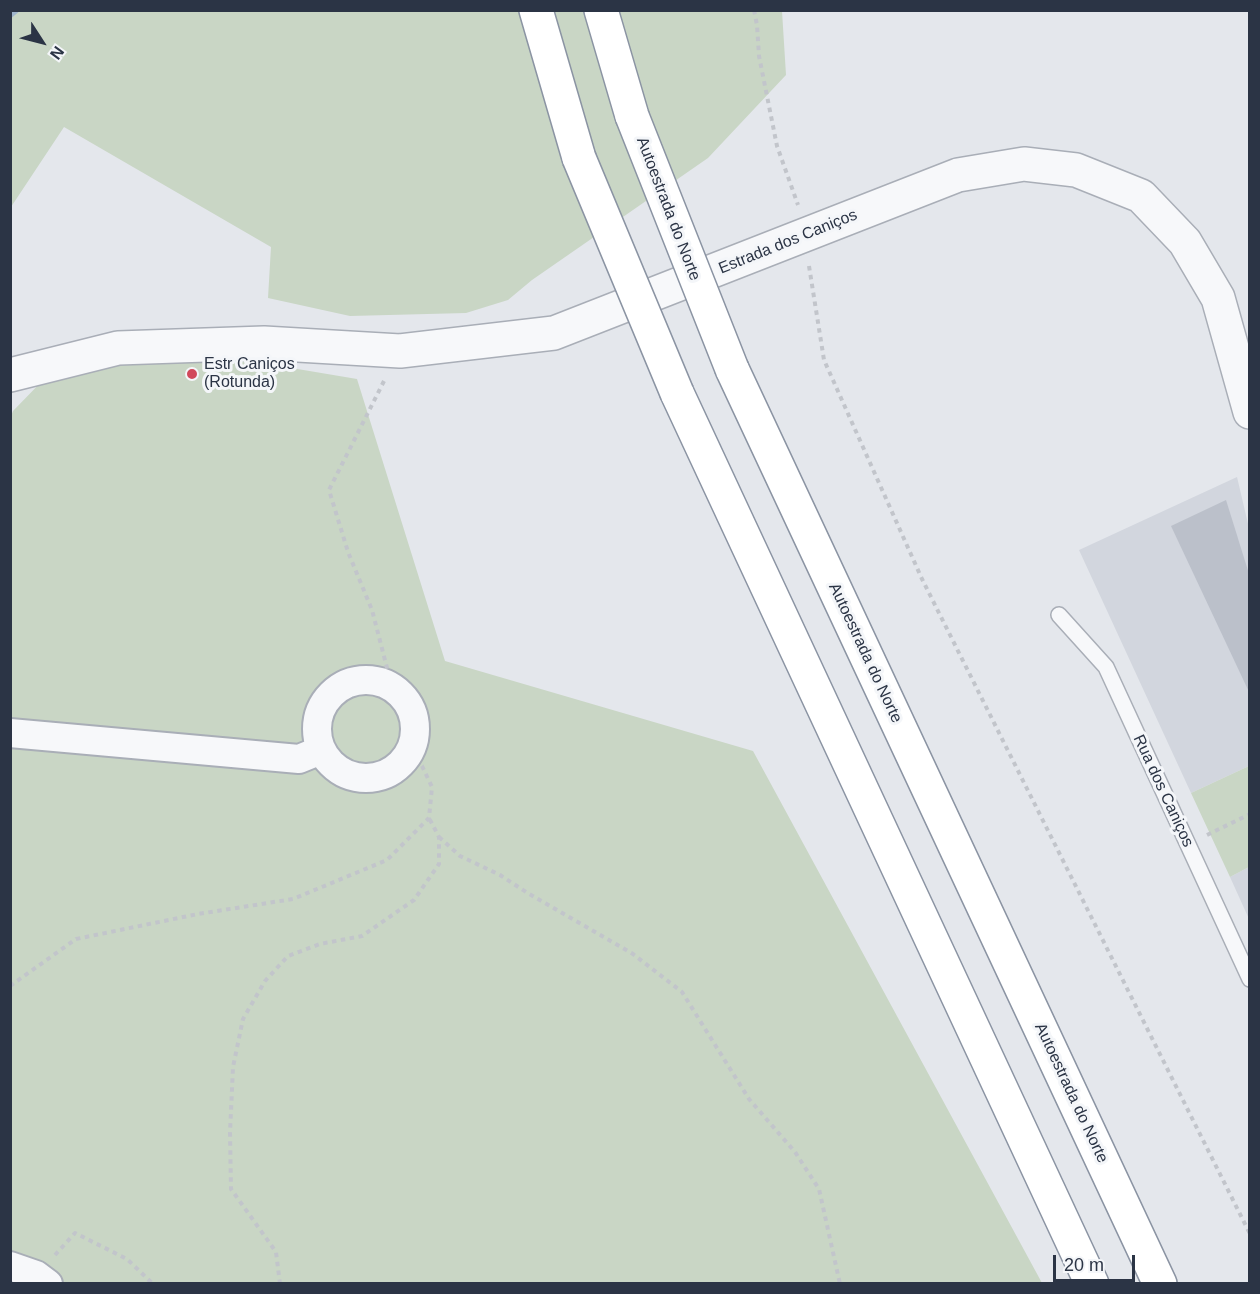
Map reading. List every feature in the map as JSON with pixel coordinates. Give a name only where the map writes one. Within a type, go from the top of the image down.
[{"type":"highway","points":[[536,10],[579,158],[677,393],[1092,1284]]},
{"type":"highway","name":"Autoestrada do Norte","points":[[601,10],[632,116],[732,369],[1160,1284]]},
{"type":"street","name":"Estrada dos Caniços","points":[[10,375],[118,348],[264,343],[400,351],[554,333],[958,175],[1024,164],[1076,170],[1141,196],[1185,242],[1218,298],[1250,412]]},
{"type":"street","points":[[362,680],[378,681],[392,687],[404,697],[412,710],[416,724],[415,739],[409,753],[400,766],[372,779],[356,778],[341,772],[330,763],[321,750],[317,734],[318,719],[323,704],[333,692],[347,683],[362,680]]},
{"type":"street","points":[[10,733],[299,759],[321,750]]},
{"type":"street","points":[[10,1266],[36,1275],[48,1284]]},
{"type":"lane","name":"Rua dos Caniços","points":[[1059,615],[1106,667],[1250,979]]},
{"type":"path","points":[[754,10],[759,56],[777,146],[798,201],[824,360],[917,568],[1250,1234]]},
{"type":"path","points":[[392,687],[372,610],[348,552],[329,490],[400,351]]},
{"type":"path","points":[[409,753],[422,766],[432,787],[429,818],[439,837],[460,856],[500,875],[535,898],[633,954],[682,992],[749,1099],[795,1152],[819,1189],[840,1284]]},
{"type":"path","points":[[1187,844],[1250,814]]},
{"type":"path","points":[[10,986],[76,939],[198,914],[293,899],[387,860],[429,818]]},
{"type":"path","points":[[280,1284],[276,1252],[231,1189],[230,1133],[233,1067],[243,1019],[265,981],[288,956],[320,944],[362,936],[414,900],[439,864],[439,837]]},
{"type":"path","points":[[75,1233],[127,1259],[153,1284]]},
{"type":"shaded area","points":[[1237,477],[1249,528],[1249,766],[1191,793],[1079,550]]},
{"type":"shaded area","points":[[1249,867],[1249,919],[1230,877]]},
{"type":"green space","points":[[11,11],[782,11],[786,75],[708,158],[532,280],[508,300],[466,313],[350,316],[268,298],[271,247],[64,127],[11,207]]},
{"type":"green space","points":[[118,359],[244,360],[357,379],[445,661],[753,751],[1042,1283],[11,1284],[11,416],[13,411],[47,376]]},
{"type":"green space","points":[[1249,766],[1249,867],[1230,877],[1191,793]]},
{"type":"building","points":[[1226,500],[1250,577],[1250,694],[1171,526]]},
{"type":"waterway","points":[[10,14],[15,10]]},
{"type":"place","name":"Estr Caniços (Rotunda)","points":[[192,374]]}]
